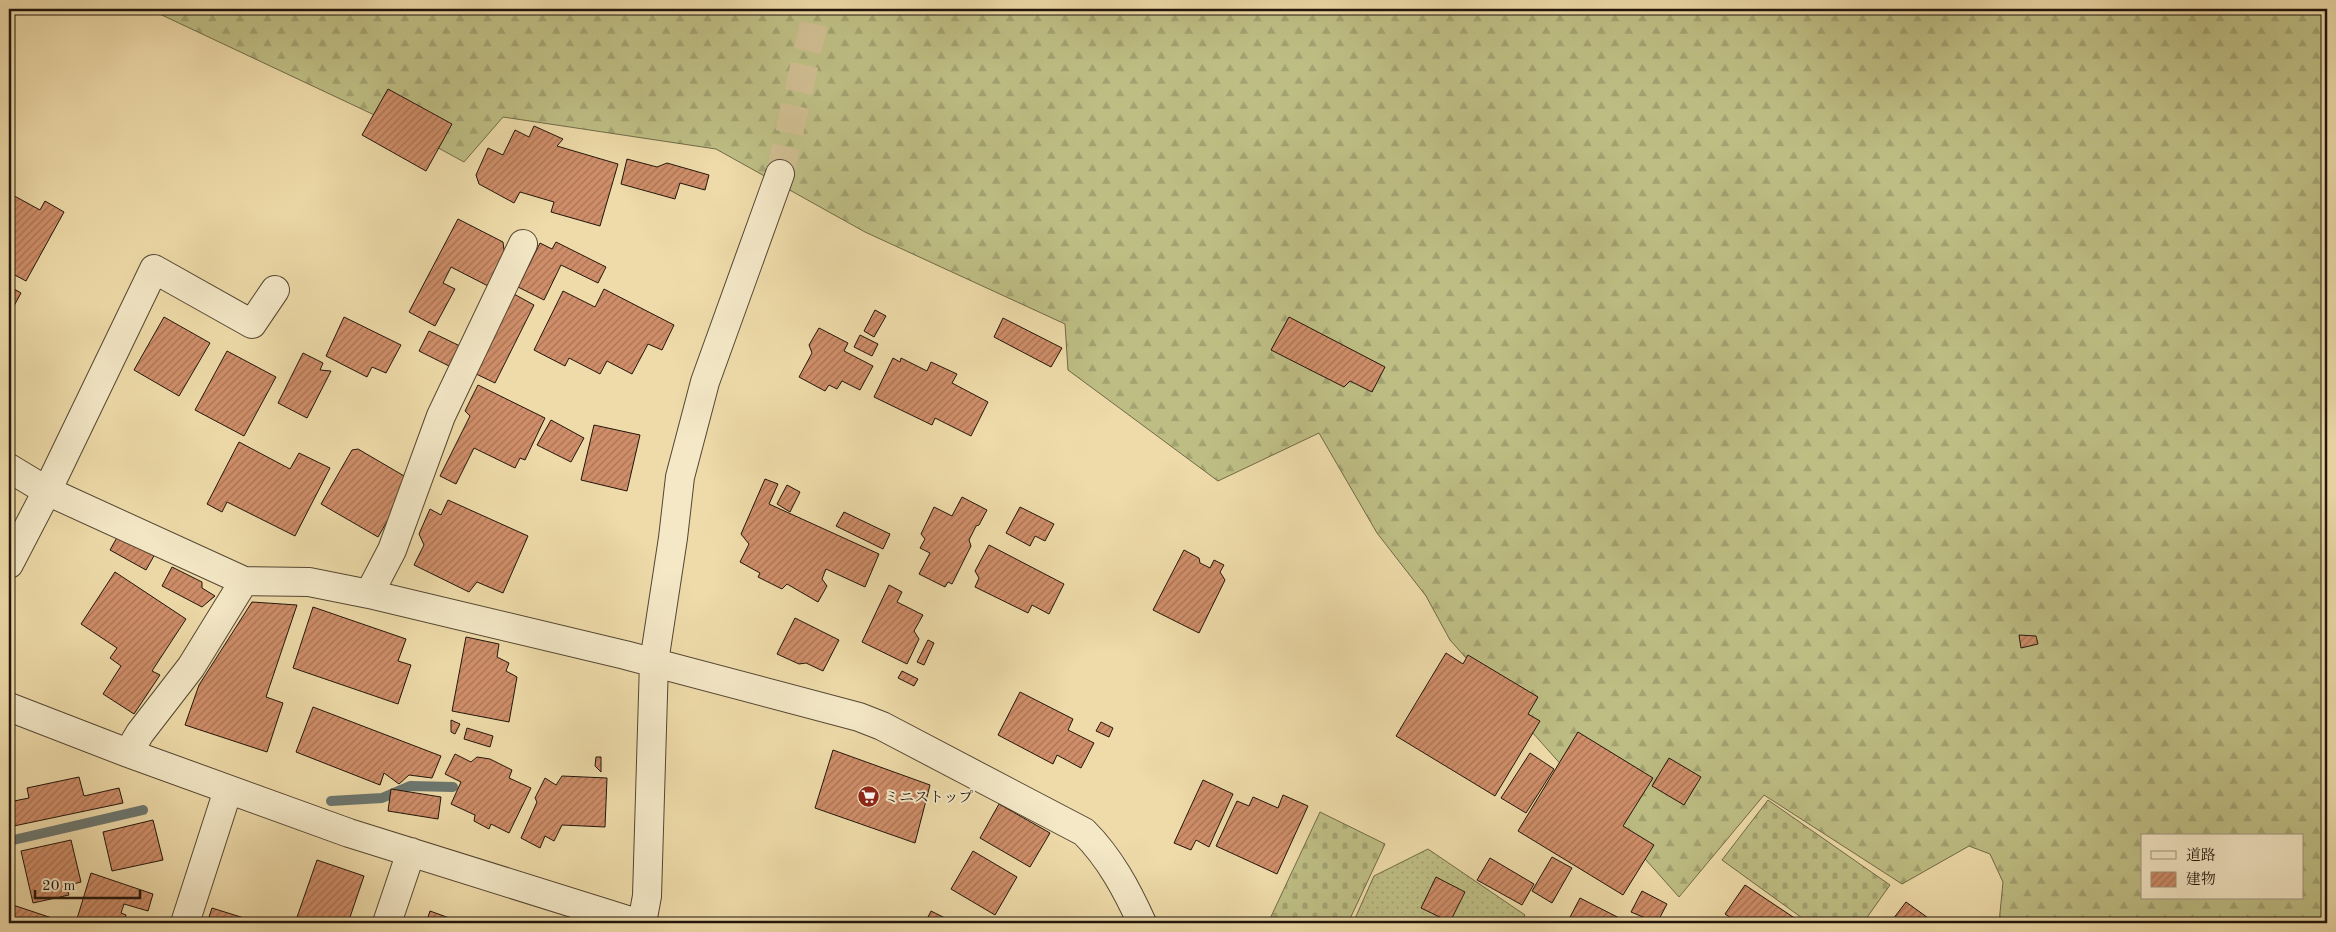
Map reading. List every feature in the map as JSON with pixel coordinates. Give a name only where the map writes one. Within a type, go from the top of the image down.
[{"type":"street","points":[[642,923],[647,896],[654,662],[673,538],[680,477],[705,382],[780,174]]},
{"type":"street","points":[[369,594],[392,550],[441,416],[523,244]]},
{"type":"street","points":[[9,564],[47,491],[154,270],[252,324],[275,290]]},
{"type":"street","points":[[9,468],[47,491],[244,581],[308,582],[369,594],[654,662],[859,717],[882,726],[1084,832],[1097,845],[1127,890],[1142,923]]},
{"type":"street","points":[[128,753],[140,733],[191,667],[244,581]]},
{"type":"street","points":[[9,707],[128,753],[349,833],[637,923]]},
{"type":"street","points":[[185,923],[228,790]]},
{"type":"street","points":[[387,923],[411,852]]},
{"type":"green space","points":[[149,9],[2327,9],[2327,923],[1999,923],[2003,882],[1990,854],[1969,846],[1902,884],[1764,795],[1679,897],[1450,640],[1426,596],[1377,533],[1319,433],[1218,481],[1068,370],[1065,324],[865,232],[716,149],[503,117],[464,162],[402,128]]},
{"type":"green space","points":[[1768,800],[1890,885],[1863,923],[1809,923],[1722,860]]},
{"type":"green space","points":[[1320,812],[1385,844],[1348,923],[1268,923]]},
{"type":"green space","points":[[1428,849],[1525,915],[1521,923],[1353,923],[1374,876]]},
{"type":"building","points":[[388,89],[452,124],[426,171],[362,135]]},
{"type":"building","points":[[534,126],[563,139],[557,146],[618,164],[600,226],[551,212],[554,202],[520,192],[514,203],[479,184],[476,175],[488,148],[503,155],[515,130],[529,137]]},
{"type":"building","points":[[627,159],[657,167],[667,163],[709,175],[705,190],[680,183],[675,199],[621,184]]},
{"type":"building","points":[[9,193],[40,210],[45,201],[64,212],[26,281],[9,272]]},
{"type":"building","points":[[458,219],[503,242],[505,258],[490,287],[451,267],[443,283],[455,289],[435,326],[409,312]]},
{"type":"building","points":[[556,242],[606,267],[598,283],[561,265],[544,300],[518,287],[540,243],[552,249]]},
{"type":"building","points":[[9,286],[21,293],[9,315]]},
{"type":"building","points":[[604,289],[674,325],[662,350],[648,344],[632,374],[607,361],[600,374],[569,358],[565,366],[534,350],[563,291],[595,307]]},
{"type":"building","points":[[512,293],[534,305],[495,383],[472,372]]},
{"type":"building","points":[[875,310],[886,316],[874,337],[864,331]]},
{"type":"building","points":[[164,317],[210,343],[179,396],[134,370]]},
{"type":"building","points":[[344,317],[401,345],[386,373],[372,367],[367,377],[326,356]]},
{"type":"building","points":[[1289,317],[1385,367],[1372,392],[1350,381],[1344,387],[1271,350]]},
{"type":"building","points":[[1003,318],[1062,348],[1051,367],[994,337]]},
{"type":"building","points":[[819,328],[848,343],[844,351],[873,366],[860,390],[842,381],[837,389],[829,385],[825,391],[799,377],[812,353],[809,345]]},
{"type":"building","points":[[429,331],[460,346],[449,366],[419,351]]},
{"type":"building","points":[[860,335],[878,344],[872,356],[854,347]]},
{"type":"building","points":[[227,351],[276,377],[244,436],[195,410]]},
{"type":"building","points":[[303,353],[323,363],[320,370],[331,371],[307,418],[278,403]]},
{"type":"building","points":[[893,358],[900,362],[901,358],[927,371],[931,362],[957,374],[952,383],[988,402],[971,436],[935,418],[932,425],[874,397]]},
{"type":"building","points":[[478,385],[545,418],[525,460],[520,458],[515,468],[474,448],[456,484],[440,476],[470,416],[465,411]]},
{"type":"building","points":[[551,420],[584,438],[571,462],[537,445]]},
{"type":"building","points":[[594,425],[640,435],[627,491],[581,480]]},
{"type":"building","points":[[239,442],[290,469],[299,453],[330,468],[295,536],[227,502],[222,512],[207,504]]},
{"type":"building","points":[[358,449],[411,480],[378,537],[321,504],[352,450]]},
{"type":"building","points":[[765,479],[778,484],[769,504],[879,554],[865,587],[826,569],[822,579],[827,586],[818,602],[787,584],[782,589],[758,577],[760,573],[740,562],[749,544],[741,534]]},
{"type":"building","points":[[787,485],[800,492],[790,512],[777,504]]},
{"type":"building","points":[[962,497],[987,510],[969,540],[971,546],[952,584],[948,582],[945,587],[919,574],[930,553],[920,548],[925,539],[921,534],[934,507],[952,516]]},
{"type":"building","points":[[448,500],[528,536],[503,593],[477,582],[469,592],[414,565],[424,545],[419,534],[430,509],[441,515]]},
{"type":"building","points":[[1020,507],[1054,524],[1045,541],[1035,536],[1030,546],[1006,533]]},
{"type":"building","points":[[844,512],[890,534],[883,549],[836,526]]},
{"type":"building","points":[[119,534],[155,554],[146,570],[110,550]]},
{"type":"building","points":[[989,545],[1064,584],[1049,614],[1032,605],[1028,613],[975,587],[979,578],[975,571]]},
{"type":"building","points":[[1184,550],[1199,558],[1200,563],[1210,568],[1214,560],[1224,565],[1220,572],[1225,580],[1199,633],[1153,610]]},
{"type":"building","points":[[172,567],[202,582],[202,588],[215,596],[202,607],[162,586]]},
{"type":"building","points":[[115,572],[186,619],[152,671],[160,675],[134,714],[103,694],[121,666],[110,658],[117,648],[81,624]]},
{"type":"building","points":[[889,585],[902,592],[897,602],[923,615],[914,631],[919,639],[907,664],[862,642]]},
{"type":"building","points":[[252,602],[297,605],[266,697],[283,703],[267,752],[185,725],[199,685]]},
{"type":"building","points":[[313,607],[406,639],[398,661],[411,665],[398,704],[293,668]]},
{"type":"building","points":[[795,618],[839,640],[823,671],[806,663],[799,664],[777,654]]},
{"type":"building","points":[[2019,635],[2036,636],[2038,644],[2021,648]]},
{"type":"building","points":[[466,637],[499,644],[497,657],[509,663],[506,671],[517,677],[509,722],[452,711]]},
{"type":"building","points":[[928,640],[934,643],[924,665],[917,662]]},
{"type":"building","points":[[1446,653],[1463,664],[1468,655],[1538,697],[1528,714],[1540,721],[1495,796],[1396,736]]},
{"type":"building","points":[[902,671],[918,679],[914,686],[898,678]]},
{"type":"building","points":[[1020,692],[1073,719],[1068,730],[1094,743],[1081,768],[1057,755],[1053,764],[998,735]]},
{"type":"building","points":[[313,707],[441,756],[432,778],[409,775],[399,784],[384,773],[380,785],[296,752]]},
{"type":"building","points":[[451,720],[460,724],[455,734],[451,732]]},
{"type":"building","points":[[1101,722],[1113,728],[1109,737],[1096,731]]},
{"type":"building","points":[[467,728],[493,736],[490,747],[464,739]]},
{"type":"building","points":[[1578,732],[1653,778],[1623,826],[1654,845],[1623,895],[1518,831]]},
{"type":"building","points":[[833,750],[930,785],[915,843],[815,808]]},
{"type":"building","points":[[1530,753],[1554,769],[1526,813],[1501,798]]},
{"type":"building","points":[[455,754],[471,762],[477,757],[490,759],[512,770],[509,778],[531,788],[509,833],[491,824],[489,829],[474,821],[475,815],[451,804],[461,782],[445,774]]},
{"type":"building","points":[[596,757],[601,757],[601,772],[595,766]]},
{"type":"building","points":[[1669,758],[1701,777],[1684,805],[1652,786]]},
{"type":"building","points":[[562,776],[607,778],[605,827],[562,825],[554,841],[545,836],[540,848],[521,838],[537,802],[535,798],[545,778],[556,785]]},
{"type":"building","points":[[79,777],[84,796],[119,788],[123,803],[9,827],[9,802],[29,798],[27,788]]},
{"type":"building","points":[[1203,780],[1233,794],[1209,847],[1196,840],[1191,850],[1174,843]]},
{"type":"building","points":[[391,789],[441,797],[438,819],[388,811]]},
{"type":"building","points":[[1283,795],[1308,806],[1277,874],[1216,846],[1237,801],[1249,806],[1253,797],[1278,808]]},
{"type":"building","points":[[999,804],[1050,833],[1030,867],[980,838]]},
{"type":"building","points":[[153,820],[163,860],[112,871],[103,832]]},
{"type":"building","points":[[71,840],[81,882],[66,886],[69,895],[33,903],[21,851]]},
{"type":"building","points":[[973,851],[1017,877],[995,915],[951,889]]},
{"type":"building","points":[[1552,857],[1572,868],[1552,903],[1532,891]]},
{"type":"building","points":[[1490,858],[1534,884],[1522,905],[1477,880]]},
{"type":"building","points":[[317,860],[364,876],[348,923],[305,923],[296,920]]},
{"type":"building","points":[[91,873],[153,894],[148,911],[124,904],[121,913],[126,915],[124,923],[76,922]]},
{"type":"building","points":[[1436,877],[1465,892],[1450,922],[1421,908]]},
{"type":"building","points":[[1745,885],[1802,923],[1739,923],[1725,914]]},
{"type":"building","points":[[1642,891],[1667,904],[1657,923],[1631,912]]},
{"type":"building","points":[[1580,898],[1629,923],[1567,923]]},
{"type":"building","points":[[1906,902],[1935,923],[1890,923]]},
{"type":"building","points":[[13,905],[67,923],[9,923]]},
{"type":"building","points":[[212,908],[260,923],[207,923]]},
{"type":"building","points":[[430,911],[463,923],[426,923]]},
{"type":"building","points":[[931,911],[955,923],[925,923]]},
{"type":"waterway","points":[[331,801],[382,798],[410,786],[453,787]]},
{"type":"waterway","points":[[9,841],[143,810]]},
{"type":"tunnel","points":[[780,174],[817,9]]},
{"type":"place","name":"ミニストップ","points":[[868,797]]}]
